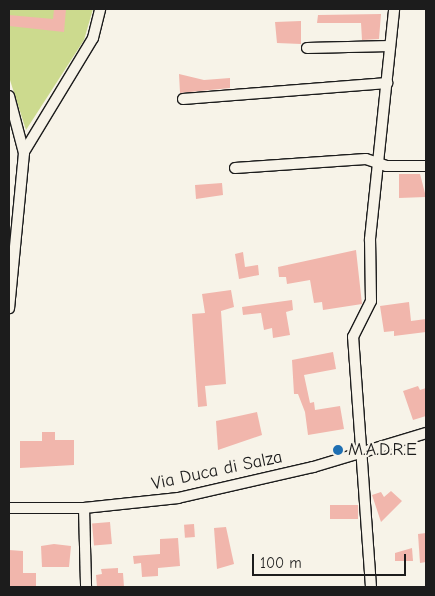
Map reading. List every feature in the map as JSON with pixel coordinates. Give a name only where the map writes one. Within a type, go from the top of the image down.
[{"type":"street","points":[[24,153],[92,38],[100,9]]},
{"type":"street","points":[[371,587],[353,337],[371,301],[370,239],[394,9]]},
{"type":"street","points":[[307,48],[390,46]]},
{"type":"street","points":[[183,99],[387,83]]},
{"type":"street","points":[[9,96],[24,153],[9,308]]},
{"type":"street","points":[[235,168],[366,159],[378,165],[426,166]]},
{"type":"street","name":"Via Duca di Salza","points":[[9,508],[84,508],[178,498],[361,454],[426,433]]},
{"type":"street","points":[[84,508],[86,587]]},
{"type":"green space","points":[[9,9],[93,9],[84,40],[26,130],[9,77]]},
{"type":"building","points":[[54,9],[66,9],[64,32],[9,26],[9,15],[53,19]]},
{"type":"building","points":[[381,14],[379,39],[362,40],[361,23],[317,23],[318,15]]},
{"type":"building","points":[[301,21],[301,44],[277,43],[275,22]]},
{"type":"building","points":[[179,74],[204,80],[230,78],[230,88],[180,93]]},
{"type":"building","points":[[399,174],[420,174],[426,197],[399,198]]},
{"type":"building","points":[[222,183],[223,195],[196,199],[195,185]]},
{"type":"building","points":[[356,250],[362,304],[323,310],[322,302],[314,303],[310,280],[287,284],[286,277],[279,277],[278,267]]},
{"type":"building","points":[[243,252],[245,267],[258,265],[259,275],[239,279],[235,254]]},
{"type":"building","points":[[231,290],[234,307],[221,311],[226,384],[205,386],[207,406],[198,407],[192,314],[205,313],[202,294]]},
{"type":"building","points":[[292,300],[293,310],[286,312],[290,335],[273,338],[272,328],[264,330],[261,313],[243,315],[242,307]]},
{"type":"building","points":[[409,302],[411,321],[426,319],[426,332],[394,336],[394,331],[384,332],[380,306]]},
{"type":"building","points":[[333,352],[336,369],[304,375],[310,403],[314,402],[315,410],[340,406],[344,429],[308,435],[305,412],[298,394],[294,394],[292,360]]},
{"type":"building","points":[[418,386],[420,390],[426,388],[426,416],[413,420],[403,391]]},
{"type":"building","points":[[257,412],[262,435],[218,450],[216,421]]},
{"type":"building","points":[[42,432],[55,432],[55,440],[74,440],[74,465],[20,468],[20,441],[42,441]]},
{"type":"building","points":[[391,491],[402,501],[381,522],[372,495],[381,492],[384,497]]},
{"type":"building","points":[[330,505],[358,505],[358,519],[330,519]]},
{"type":"building","points":[[110,522],[112,544],[94,545],[92,524]]},
{"type":"building","points":[[194,524],[195,537],[185,538],[184,525]]},
{"type":"building","points":[[226,527],[234,564],[217,569],[214,528]]},
{"type":"building","points":[[426,533],[426,562],[420,563],[418,534]]},
{"type":"building","points":[[178,538],[180,566],[158,568],[158,576],[142,577],[141,563],[134,564],[133,556],[160,554],[160,539]]},
{"type":"building","points":[[54,544],[71,546],[69,567],[42,567],[41,546]]},
{"type":"building","points":[[412,548],[413,561],[395,561],[395,553]]},
{"type":"building","points":[[9,550],[23,551],[23,573],[36,573],[36,587],[9,587]]},
{"type":"building","points":[[118,568],[118,573],[123,573],[124,587],[97,587],[96,575],[102,574],[101,569]]},
{"type":"place","name":"M.A.D.R.E","points":[[338,450]]}]
